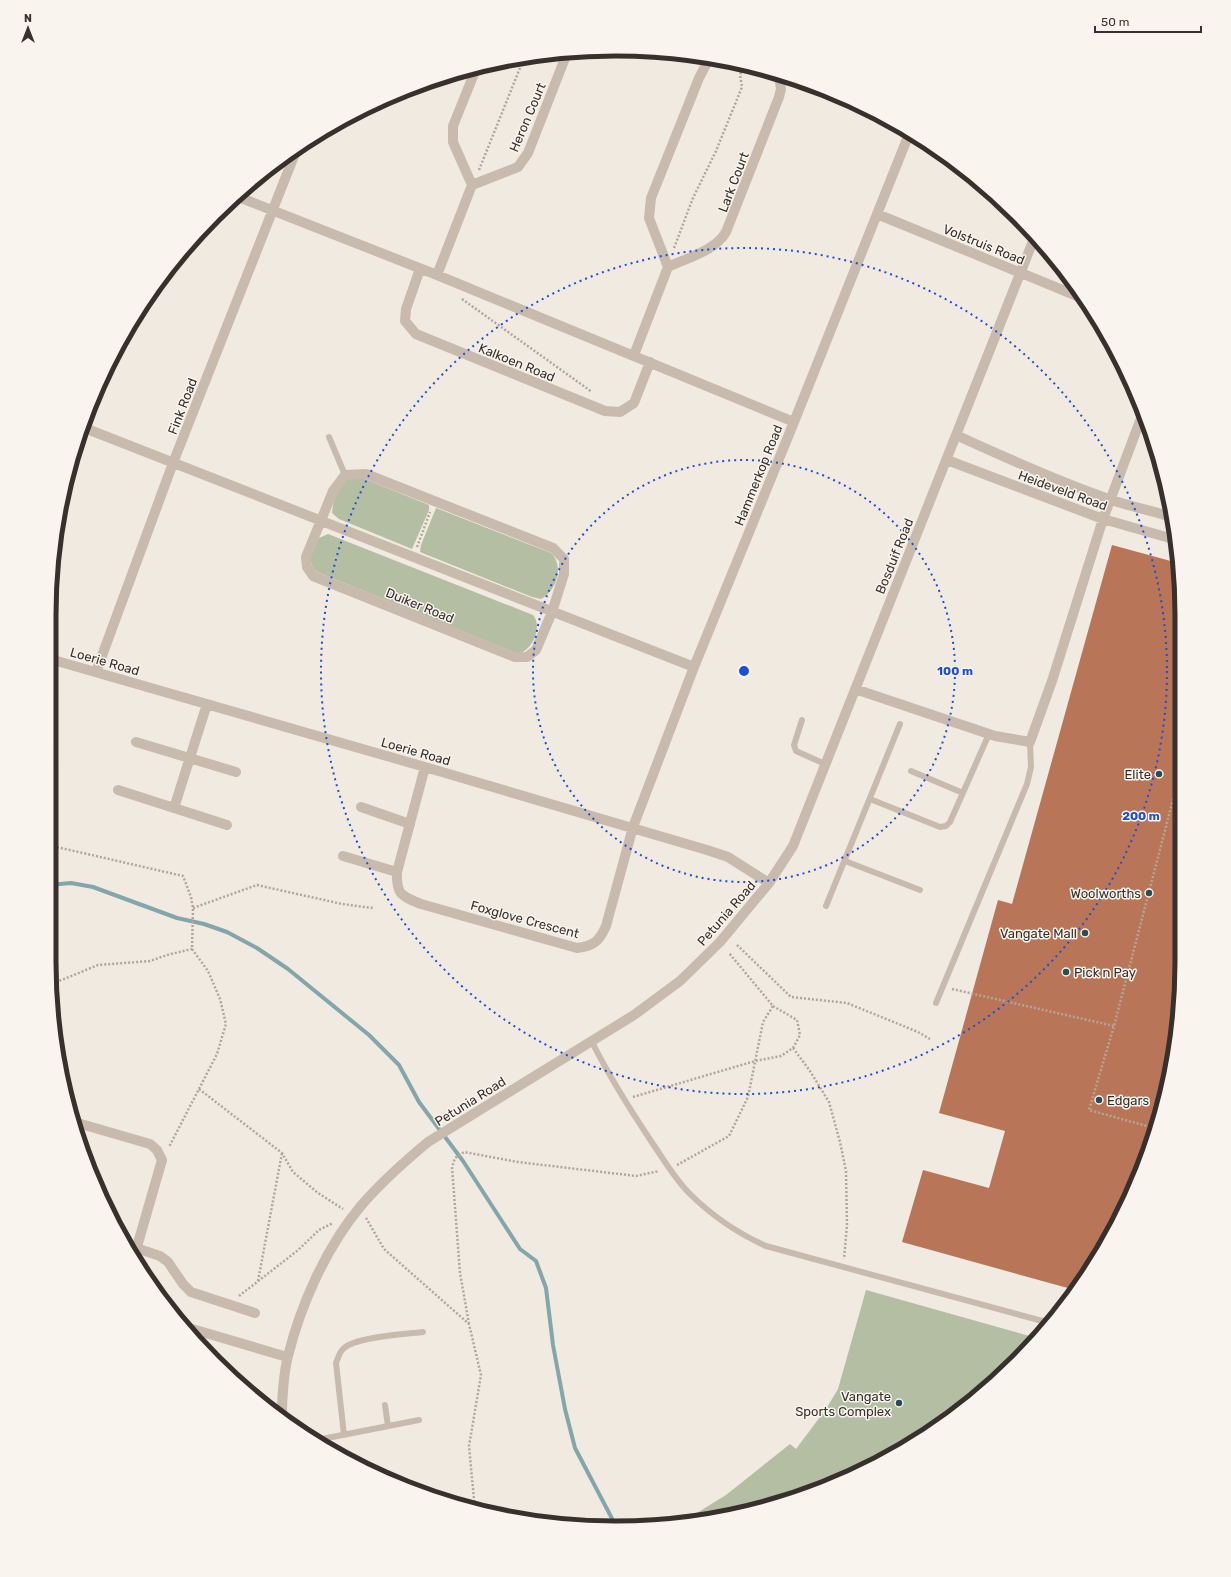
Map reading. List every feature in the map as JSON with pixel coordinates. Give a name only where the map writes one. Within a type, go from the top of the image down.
[{"type":"street","name":"Heron Court","points":[[472,185],[518,167],[528,152],[565,59]]},
{"type":"street","points":[[634,355],[668,267],[649,218],[650,198],[693,92],[707,64]]},
{"type":"street","points":[[437,275],[472,185],[454,142],[453,126],[474,74]]},
{"type":"street","name":"Lark Court","points":[[668,267],[719,242],[726,232],[779,96],[781,88],[780,81]]},
{"type":"street","name":"Hammerkop Road","points":[[632,827],[694,667],[907,138]]},
{"type":"street","name":"Fink Road","points":[[96,672],[173,463],[293,159]]},
{"type":"street","points":[[243,199],[437,275],[794,422]]},
{"type":"street","name":"Volstruis Road","points":[[877,214],[1073,294]]},
{"type":"street","name":"Bosduif Road","points":[[769,882],[793,846],[1032,243]]},
{"type":"street","name":"Kalkoen Road","points":[[420,269],[406,309],[405,321],[416,334],[605,411],[620,412],[634,403],[650,362]]},
{"type":"street","points":[[855,689],[989,734],[1030,742],[1052,681],[1103,519],[1140,422]]},
{"type":"street","points":[[88,430],[320,519],[694,667]]},
{"type":"street","name":"Heideveld Road","points":[[956,435],[1021,465],[1111,500],[1166,515]]},
{"type":"street","name":"Heideveld Road","points":[[946,460],[1103,519],[1169,538]]},
{"type":"street","name":"Duiker Road","points":[[366,474],[553,548],[564,559],[564,574],[552,612],[536,650],[527,657],[515,657],[314,576],[307,567],[306,556],[320,519],[333,491],[345,476],[366,474]]},
{"type":"street","name":"Loerie Road","points":[[56,661],[632,827],[728,857],[769,882]]},
{"type":"street","points":[[174,808],[207,704]]},
{"type":"street","points":[[136,742],[236,772]]},
{"type":"street","name":"Foxglove Crescent","points":[[425,767],[397,872],[397,886],[401,894],[408,899],[577,948],[590,946],[602,935],[606,926],[632,827]]},
{"type":"street","points":[[118,790],[227,825]]},
{"type":"street","points":[[361,807],[410,824]]},
{"type":"street","points":[[343,856],[397,872]]},
{"type":"street","name":"Petunia Road","points":[[282,1410],[288,1357],[302,1310],[329,1254],[360,1207],[403,1163],[428,1142],[592,1042],[634,1015],[680,981],[720,942],[769,882]]},
{"type":"street","points":[[81,1124],[150,1144],[157,1150],[162,1160],[137,1250]]},
{"type":"street","points":[[138,1252],[160,1256],[168,1262],[183,1284],[191,1292],[255,1313]]},
{"type":"street","points":[[195,1330],[288,1357]]},
{"type":"lane","points":[[329,436],[345,476]]},
{"type":"lane","points":[[802,720],[794,748],[796,751],[825,764]]},
{"type":"lane","points":[[826,906],[900,724]]},
{"type":"lane","points":[[870,799],[940,826],[946,826],[950,822],[989,734]]},
{"type":"lane","points":[[936,1003],[1027,784],[1030,768],[1030,742]]},
{"type":"lane","points":[[911,771],[963,793]]},
{"type":"lane","points":[[845,861],[920,890]]},
{"type":"lane","points":[[592,1042],[623,1099],[670,1169],[688,1192],[707,1210],[749,1238],[766,1246],[1043,1321]]},
{"type":"lane","points":[[344,1435],[336,1363],[338,1356],[344,1348],[352,1343],[423,1332]]},
{"type":"lane","points":[[385,1405],[388,1426]]},
{"type":"lane","points":[[324,1439],[419,1420]]},
{"type":"path","points":[[472,185],[521,64]]},
{"type":"path","points":[[668,267],[693,198],[716,151],[742,87],[740,75],[742,71]]},
{"type":"path","points":[[459,297],[594,394]]},
{"type":"path","points":[[414,552],[432,507]]},
{"type":"path","points":[[1149,1127],[1089,1110],[1114,1026],[1175,793]]},
{"type":"path","points":[[56,847],[183,876],[191,897],[193,908],[192,949],[208,971],[220,999],[226,1024],[217,1054],[162,1160]]},
{"type":"path","points":[[193,908],[257,885],[342,904],[373,908]]},
{"type":"path","points":[[737,945],[791,997],[847,1003],[918,1032],[930,1039]]},
{"type":"path","points":[[57,982],[98,964],[150,961],[192,949]]},
{"type":"path","points":[[623,1099],[755,1061],[781,1056],[793,1048],[800,1035],[797,1020],[773,1006],[729,953]]},
{"type":"path","points":[[943,987],[1114,1026]]},
{"type":"path","points":[[474,1503],[469,1446],[481,1375],[469,1324],[460,1273],[458,1224],[452,1181],[452,1168],[455,1158],[464,1152],[518,1162],[636,1176],[670,1169],[729,1136],[748,1097],[763,1022],[773,1006]]},
{"type":"path","points":[[793,1048],[810,1071],[829,1102],[843,1156],[846,1170],[847,1225],[843,1267]]},
{"type":"path","points":[[199,1090],[282,1153],[293,1172],[318,1193],[344,1209]]},
{"type":"path","points":[[258,1282],[282,1153]]},
{"type":"path","points":[[366,1217],[384,1249],[469,1324]]},
{"type":"path","points":[[227,1305],[297,1251],[319,1230],[335,1222]]},
{"type":"green space","points":[[360,477],[429,505],[429,510],[412,549],[339,519],[332,513],[338,489],[344,481],[349,478]]},
{"type":"green space","points":[[436,508],[551,553],[555,559],[558,572],[557,578],[551,590],[541,599],[532,597],[420,552],[421,545]]},
{"type":"green space","points":[[328,534],[533,615],[537,626],[531,644],[527,649],[517,653],[317,572],[311,564],[311,556],[319,538]]},
{"type":"green space","name":"Vangate Sports Complex","points":[[866,1290],[1030,1336],[1011,1357],[956,1405],[926,1427],[863,1463],[830,1478],[760,1502],[693,1515],[726,1495],[790,1444],[796,1449],[826,1409],[838,1389]]},
{"type":"building","name":"Vangate Mall","points":[[1112,545],[1172,561],[1175,616],[1175,962],[1174,998],[1170,1035],[1156,1106],[1132,1176],[1100,1241],[1069,1288],[902,1242],[923,1170],[989,1188],[1005,1131],[939,1113],[998,900],[1012,904]]},
{"type":"waterway","points":[[56,884],[71,883],[93,887],[177,918],[204,924],[227,932],[257,948],[288,969],[369,1035],[399,1065],[419,1102],[463,1161],[520,1249],[536,1261],[546,1288],[553,1345],[565,1409],[575,1448],[613,1521]]},
{"type":"place","name":"Elite","points":[[1159,774]]},
{"type":"place","name":"Woolworths","points":[[1149,893]]},
{"type":"place","name":"Vangate Mall","points":[[1085,933]]},
{"type":"place","name":"Pick n Pay","points":[[1066,972]]},
{"type":"place","name":"Edgars","points":[[1099,1100]]},
{"type":"place","name":"Vangate Sports Complex","points":[[899,1403]]}]
